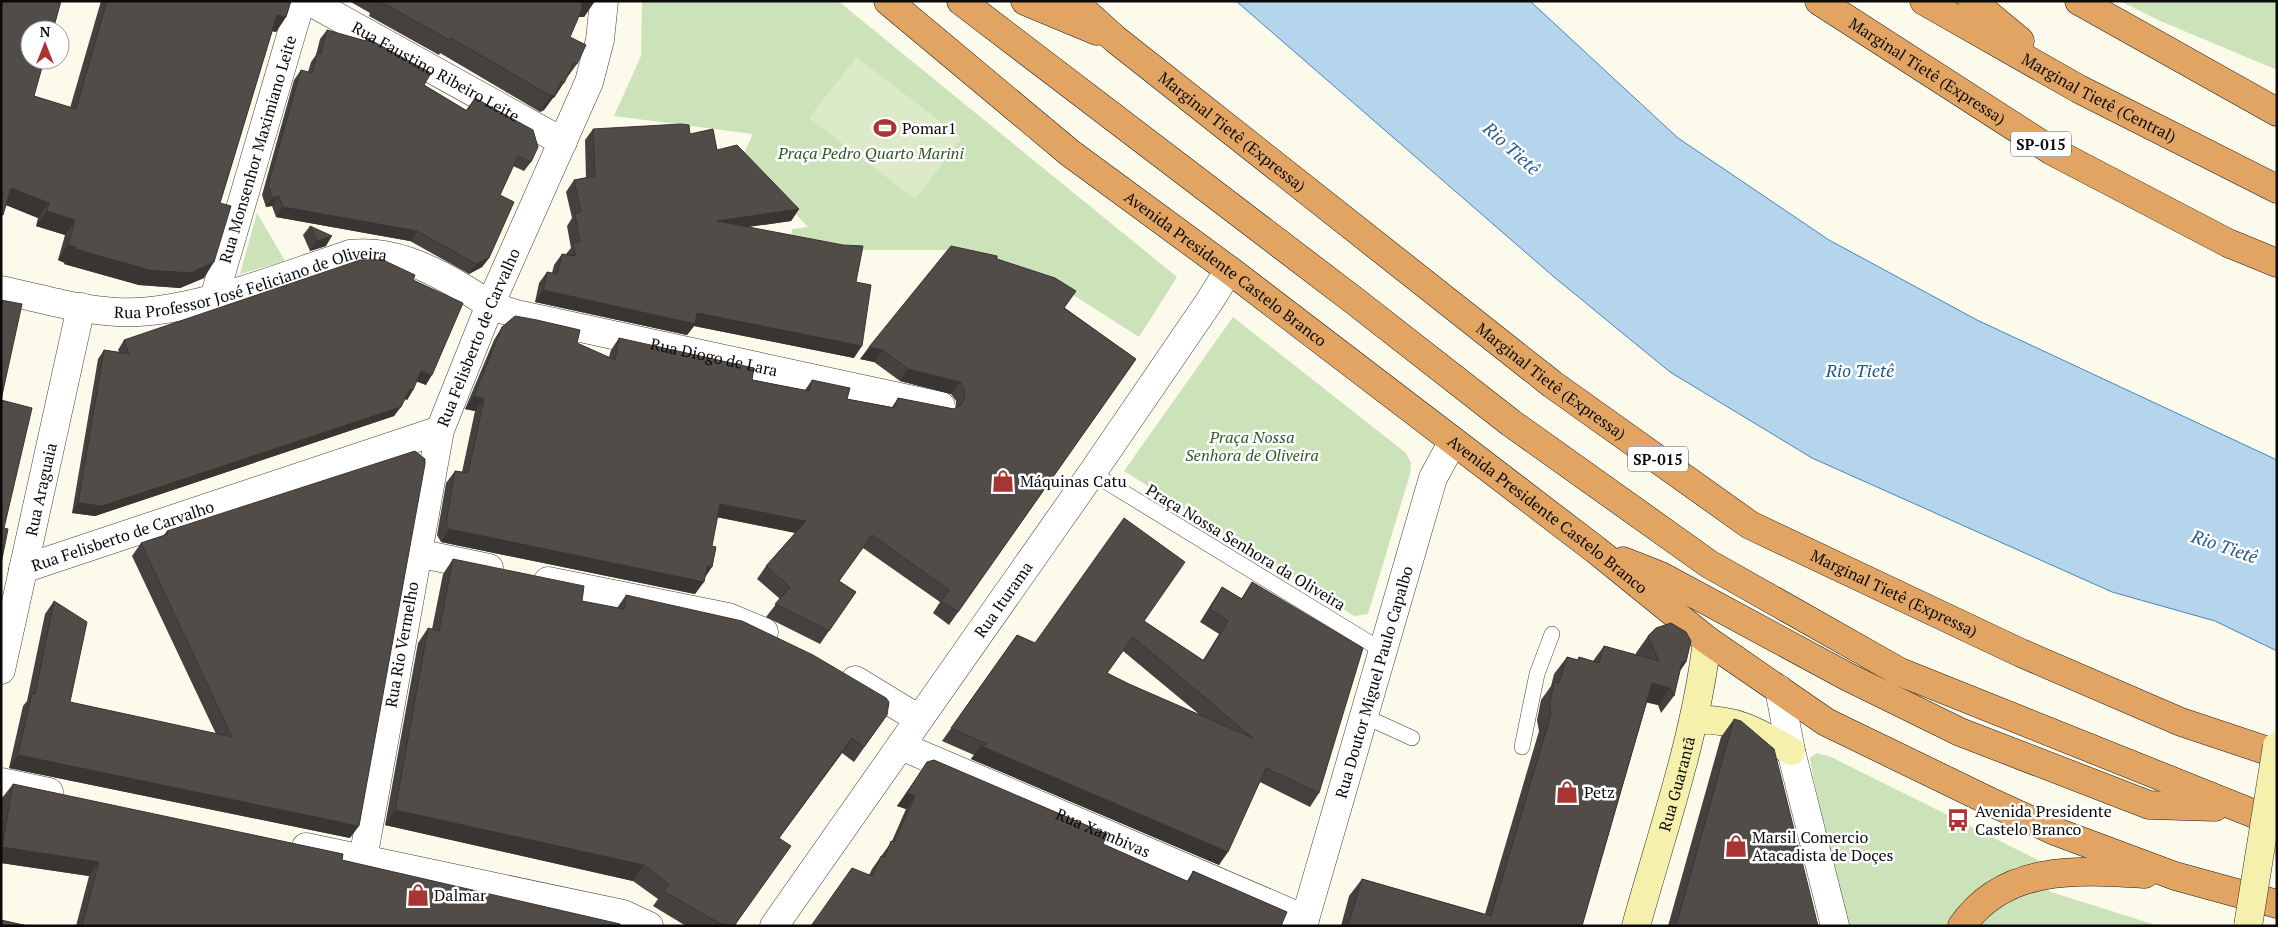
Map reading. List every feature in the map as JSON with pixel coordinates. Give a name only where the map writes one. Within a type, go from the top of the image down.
[{"type":"highway","name":"Avenida Presidente Castelo Branco","points":[[888,1],[1070,153],[1229,270],[1596,550],[1707,640],[1826,722],[2057,832],[2175,876],[2277,904]]},
{"type":"highway","points":[[961,1],[1356,302],[1511,423],[1709,564],[1900,672],[2234,808],[2277,823]]},
{"type":"highway","points":[[1025,1],[1115,38]]},
{"type":"highway","name":"Marginal Tietê (Expressa)","points":[[1073,1],[1115,38],[1552,384],[1750,525],[2021,653],[2181,722],[2277,754]]},
{"type":"highway","name":"Marginal Tietê (Expressa)","points":[[1819,1],[2052,151],[2228,243],[2277,263]]},
{"type":"highway","name":"Marginal Tietê (Central)","points":[[1924,1],[2079,89],[2277,189]]},
{"type":"highway","points":[[1972,1],[2079,89]]},
{"type":"highway","points":[[2079,1],[2277,112]]},
{"type":"highway","points":[[2120,1],[2146,38]]},
{"type":"highway","points":[[1596,550],[1661,576],[1848,677],[1960,732],[2149,805],[2234,808]]},
{"type":"highway","points":[[1962,926],[1973,911],[1995,894],[2038,875],[2084,870],[2175,876]]},
{"type":"street","name":"Rua Monsenhor Maximiano Leite","points":[[214,298],[301,1]]},
{"type":"street","name":"Rua Faustino Ribeiro Leite","points":[[309,1],[563,142]]},
{"type":"street","name":"Rua Felisberto de Carvalho","points":[[23,570],[440,430],[490,305],[589,82],[600,40],[604,1]]},
{"type":"street","name":"Rua Professor José Feliciano de Oliveira","points":[[1,290],[80,307],[119,312],[162,308],[214,298],[350,254],[368,252],[390,255],[413,262],[463,288],[490,305]]},
{"type":"street","name":"Rua Iturama","points":[[774,926],[1092,473],[1210,302],[1229,270]]},
{"type":"street","name":"Rua Diogo de Lara","points":[[490,305],[516,314],[941,406]]},
{"type":"street","name":"Rua Araguaia","points":[[1,670],[80,307]]},
{"type":"street","name":"Rua Rio Vermelho","points":[[363,859],[440,430]]},
{"type":"street","name":"Rua Doutor Miguel Paulo Capalbo","points":[[1304,922],[1433,478],[1453,441]]},
{"type":"street","points":[[417,553],[728,617],[784,641]]},
{"type":"street","name":"Rua Guarantã","points":[[1636,926],[1694,720],[1703,678],[1707,640]]},
{"type":"street","points":[[837,670],[919,719]]},
{"type":"street","points":[[1780,689],[1791,751],[1835,926]]},
{"type":"street","points":[[1694,720],[1730,721],[1757,731],[1791,751]]},
{"type":"street","name":"Rua Xambivas","points":[[901,746],[1304,922]]},
{"type":"street","points":[[2248,926],[2277,746]]},
{"type":"street","points":[[1,782],[72,797]]},
{"type":"street","points":[[286,842],[623,914],[649,926]]},
{"type":"lane","name":"Praça Nossa Senhora da Oliveira","points":[[1092,473],[1383,651]]},
{"type":"lane","points":[[1522,747],[1537,674],[1552,634]]},
{"type":"lane","points":[[1364,716],[1412,738]]},
{"type":"green space","name":"Praça Pedro Quarto Marini","points":[[642,1],[838,1],[1177,277],[1139,337],[1053,282],[995,261],[944,250],[836,250],[791,242],[792,229],[808,227],[742,157],[753,134],[614,116],[641,56]]},
{"type":"green space","points":[[2120,1],[2277,1],[2277,70],[2158,20]]},
{"type":"green space","name":"Pomar1","points":[[856,57],[962,138],[915,199],[809,118]]},
{"type":"green space","points":[[257,213],[285,261],[240,274]]},
{"type":"green space","name":"Praça Nossa Senhora de Oliveira","points":[[1233,317],[1406,453],[1411,463],[1410,474],[1368,614],[1354,616],[1124,471]]},
{"type":"green space","points":[[1817,753],[1831,757],[2040,861],[2013,868],[2051,892],[2159,926],[1848,926],[1813,776],[1810,758]]},
{"type":"water","name":"Rio Tietê","points":[[1236,1],[1530,1],[1678,138],[1829,240],[1977,320],[2277,460],[2277,651],[2215,621],[2112,592],[1812,458],[1670,372],[1554,277]]},
{"type":"building","points":[[1,1],[61,1],[56,20],[20,20],[20,70],[41,70],[34,96],[76,109],[107,1],[291,1],[286,17],[277,15],[220,203],[231,206],[214,262],[191,273],[149,270],[75,249],[76,247],[68,245],[75,220],[47,211],[49,203],[11,188],[3,215],[1,215]]},
{"type":"building","points":[[380,1],[595,1],[582,2],[582,9],[570,37],[586,45],[577,64],[574,62],[564,83],[561,81],[555,95],[551,96],[451,38],[449,40]]},
{"type":"building","points":[[327,30],[366,41],[367,38],[431,73],[424,85],[467,111],[475,98],[533,130],[538,147],[531,162],[518,156],[500,195],[514,202],[489,258],[476,264],[417,231],[283,207],[279,196],[273,198],[268,185],[301,70],[312,73],[317,53],[321,54]]},
{"type":"building","points":[[689,125],[690,134],[713,129],[717,150],[737,145],[799,209],[717,221],[843,245],[863,246],[856,282],[871,285],[862,346],[697,313],[695,324],[543,290],[547,272],[557,274],[562,254],[576,256],[573,243],[580,242],[575,214],[581,212],[574,180],[595,176],[593,129]]},
{"type":"building","points":[[310,226],[332,236],[317,241]]},
{"type":"building","points":[[951,246],[997,256],[997,259],[1055,278],[1076,291],[1064,308],[1136,359],[958,612],[941,601],[949,590],[872,535],[839,581],[856,592],[829,631],[775,604],[790,587],[766,566],[806,521],[720,504],[712,546],[716,547],[712,567],[707,566],[704,582],[449,529],[446,523],[455,471],[468,473],[484,399],[474,396],[502,327],[515,316],[580,330],[577,343],[615,360],[619,338],[754,368],[752,380],[809,391],[812,380],[850,388],[847,399],[894,408],[898,398],[954,409],[962,404],[965,396],[964,388],[960,382],[908,369],[883,350],[869,347]]},
{"type":"building","points":[[360,260],[383,260],[415,275],[413,280],[463,303],[432,375],[421,371],[413,390],[410,389],[401,407],[102,506],[78,503],[104,350],[129,354],[124,340]]},
{"type":"building","points":[[1,300],[22,304],[1,400]]},
{"type":"building","points":[[1,400],[32,408],[4,528],[8,529],[1,564]]},
{"type":"building","points":[[415,451],[425,459],[425,464],[359,826],[18,755],[32,693],[35,694],[54,601],[87,622],[70,702],[232,737],[141,543],[168,534],[167,531]]},
{"type":"building","points":[[1124,518],[1185,562],[1144,621],[1204,661],[1228,621],[1210,609],[1222,587],[1242,599],[1252,582],[1363,648],[1319,793],[1266,768],[1228,852],[981,746],[987,744],[951,728],[1017,635],[1035,643]],"holes":[[[1133,637],[1253,738],[1129,684],[1107,673]]]},
{"type":"building","points":[[453,559],[584,586],[582,601],[624,609],[626,595],[742,621],[813,655],[886,698],[889,702],[887,715],[864,747],[852,738],[779,838],[791,846],[734,926],[721,924],[663,891],[669,885],[644,865],[395,810],[428,628],[439,631]]},
{"type":"building","name":"Petz","points":[[1671,623],[1686,632],[1691,641],[1686,662],[1682,662],[1674,696],[1670,688],[1652,683],[1582,926],[1348,926],[1362,879],[1491,916],[1551,714],[1550,703],[1554,682],[1559,683],[1567,657],[1578,660],[1579,657],[1599,663],[1604,646],[1659,661],[1648,636],[1656,628]]},
{"type":"building","name":"Marsil Comercio Atacadista de Doçes","points":[[1734,719],[1741,721],[1774,749],[1818,926],[1676,926]]},
{"type":"building","points":[[934,760],[1107,834],[1103,844],[1189,882],[1193,871],[1287,912],[1281,926],[811,926],[852,868],[872,876],[881,856],[885,857],[891,841],[894,842],[915,796],[907,793],[927,762]]},
{"type":"building","points":[[13,784],[343,854],[342,860],[622,926],[82,926],[99,862],[2,847]]},
{"type":"building","points":[[1,920],[28,926],[1,926]]},
{"type":"place","name":"Pomar1","points":[[885,128]]},
{"type":"place","name":"Máquinas Catu","points":[[1003,481]]},
{"type":"place","name":"Petz","points":[[1567,792]]},
{"type":"place","name":"Avenida Presidente Castelo Branco","points":[[1958,820]]},
{"type":"place","name":"Marsil Comercio Atacadista de Doçes","points":[[1736,846]]},
{"type":"place","name":"Dalmar","points":[[418,895]]}]
